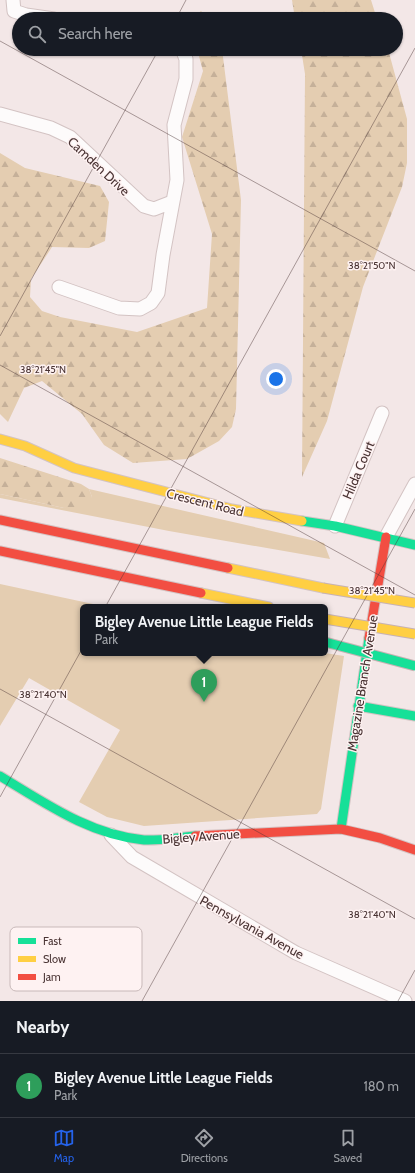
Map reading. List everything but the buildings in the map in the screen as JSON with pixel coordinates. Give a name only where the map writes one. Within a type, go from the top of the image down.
[{"type":"main road","name":"Crescent Road","points":[[0,439],[24,446],[74,468],[232,509],[277,518],[335,526],[415,545]]},
{"type":"main road","points":[[0,520],[323,588],[415,603]]},
{"type":"main road","name":"Magazine Branch Avenue","points":[[341,829],[358,706],[386,537]]},
{"type":"main road","points":[[0,551],[16,553],[255,604]]},
{"type":"main road","points":[[16,553],[158,594]]},
{"type":"main road","points":[[328,620],[415,634]]},
{"type":"main road","points":[[328,643],[415,666]]},
{"type":"main road","points":[[358,706],[415,716]]},
{"type":"main road","name":"Bigley Avenue","points":[[0,776],[66,816],[111,836],[145,840],[228,834],[341,829],[380,838],[415,850]]},
{"type":"street","points":[[13,0],[14,11],[17,12]]},
{"type":"street","points":[[59,287],[119,308],[140,309],[151,303],[158,293],[176,180],[174,125],[186,79],[185,56]]},
{"type":"street","name":"Camden Drive","points":[[0,114],[51,128],[70,137],[144,206],[154,209],[172,202]]},
{"type":"street","name":"Hilda Court","points":[[335,526],[382,413]]},
{"type":"street","points":[[386,537],[415,484]]},
{"type":"street","name":"Pennsylvania Avenue","points":[[111,836],[132,857],[296,953],[405,1001]]},
{"type":"green space","points":[[292,0],[371,0],[375,12],[294,12]]},
{"type":"green space","points":[[199,56],[223,56],[241,200],[236,409],[232,427],[219,441],[187,459],[133,463],[104,445],[82,414],[42,381],[24,388],[8,422],[0,414],[0,153],[25,168],[100,186],[109,202],[105,241],[89,248],[52,247],[31,279],[30,297],[42,311],[60,317],[137,332],[207,308],[212,234],[182,137],[203,71]]},
{"type":"green space","points":[[302,56],[390,56],[407,119],[407,163],[402,187],[363,287],[327,421],[302,477],[305,74]]},
{"type":"green space","points":[[0,458],[81,484],[89,489],[92,497],[87,506],[64,508],[0,494]]},
{"type":"green space","points":[[89,489],[324,543],[330,559],[169,531],[0,498],[0,494],[64,508],[92,497]]},
{"type":"green space","points":[[0,584],[93,604],[80,604],[80,656],[328,656],[328,653],[344,656],[321,809],[317,814],[144,826],[107,817],[79,802],[120,730],[29,678],[0,726]]},
{"type":"traffic: fast","points":[[302,521],[335,526],[415,545]]},
{"type":"traffic: fast","points":[[341,829],[369,638]]},
{"type":"traffic: fast","points":[[328,643],[415,666]]},
{"type":"traffic: fast","points":[[358,706],[415,716]]},
{"type":"traffic: fast","points":[[0,776],[51,807],[87,825],[105,832],[144,840],[195,836]]},
{"type":"traffic: slow","points":[[0,439],[25,446],[74,468],[232,509],[302,521]]},
{"type":"traffic: slow","points":[[228,568],[323,588]]},
{"type":"traffic: slow","points":[[323,588],[415,603]]},
{"type":"traffic: slow","points":[[201,593],[254,604]]},
{"type":"traffic: slow","points":[[328,620],[415,634]]},
{"type":"traffic: jam","points":[[0,520],[228,568]]},
{"type":"traffic: jam","points":[[369,638],[386,537]]},
{"type":"traffic: jam","points":[[0,551],[201,593]]},
{"type":"traffic: jam","points":[[195,836],[341,829],[380,838],[415,850]]},
{"type":"place","name":"Bigley Avenue Little League Fields","points":[[204,702]]}]
